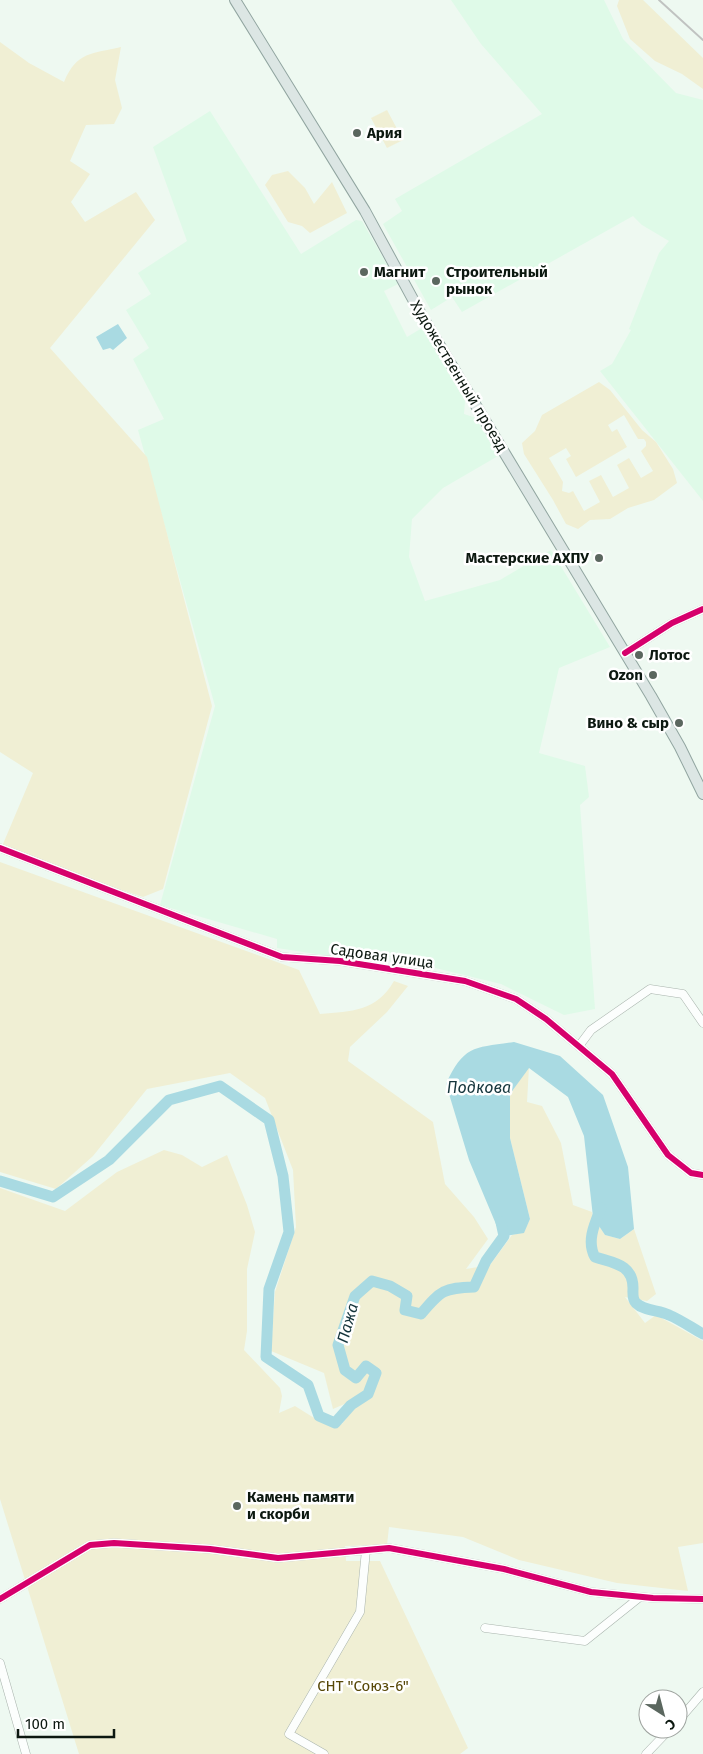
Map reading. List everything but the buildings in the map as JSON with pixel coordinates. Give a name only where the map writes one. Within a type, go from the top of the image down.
[{"type":"main road","name":"Художественный проезд","points":[[235,0],[365,211],[422,316],[651,696],[680,747],[703,794]]},
{"type":"street","points":[[625,653],[672,623],[703,609]]},
{"type":"street","name":"Садовая улица","points":[[0,848],[282,957],[340,961],[465,981],[516,999],[579,1046],[612,1074],[668,1156],[691,1172],[703,1175]]},
{"type":"street","points":[[579,1046],[591,1030],[650,989],[682,994],[703,1023]]},
{"type":"street","points":[[0,1599],[90,1545],[114,1543],[181,1547],[278,1558],[389,1548],[504,1569],[591,1592],[640,1597],[703,1598]]},
{"type":"street","points":[[324,1754],[289,1734],[360,1612],[366,1550]]},
{"type":"street","points":[[485,1628],[585,1641],[640,1597]]},
{"type":"street","points":[[0,1663],[26,1754]]},
{"type":"street","points":[[688,1709],[703,1692]]},
{"type":"street","points":[[646,1754],[660,1739]]},
{"type":"shaded area","points":[[451,0],[604,0],[623,39],[676,93],[703,100],[703,501],[600,371],[612,364],[631,330],[629,329],[659,253],[669,241],[642,225],[633,216],[462,312],[452,297],[431,310],[383,224],[402,211],[395,199],[542,114],[481,44]]},
{"type":"shaded area","points":[[210,111],[301,254],[356,220],[362,221],[398,284],[384,291],[407,337],[422,328],[465,401],[464,414],[476,418],[498,456],[443,488],[412,519],[409,557],[425,601],[500,580],[551,550],[610,647],[559,668],[539,753],[585,766],[589,797],[580,805],[595,1009],[564,1015],[501,984],[386,956],[329,956],[277,948],[277,939],[160,905],[215,706],[138,430],[164,419],[133,359],[149,348],[126,310],[151,294],[138,273],[187,241],[153,147]]},
{"type":"green space","points":[[619,0],[643,0],[703,58],[703,89],[682,74],[655,61],[630,39],[617,6]]},
{"type":"green space","points":[[0,42],[29,63],[64,82],[74,64],[80,59],[94,53],[121,47],[115,80],[122,108],[114,124],[86,125],[70,161],[90,174],[71,202],[85,222],[136,192],[155,220],[50,348],[147,457],[212,706],[163,889],[143,897],[82,877],[3,844],[33,773],[0,752]]},
{"type":"green space","points":[[387,110],[403,140],[387,148],[371,118]]},
{"type":"green space","points":[[288,171],[305,188],[314,204],[332,182],[347,213],[310,233],[302,226],[288,222],[265,185],[272,175]]},
{"type":"green space","points":[[599,382],[610,390],[642,430],[656,442],[673,469],[677,483],[654,500],[628,508],[610,519],[590,520],[578,529],[566,524],[524,454],[522,443],[535,431],[542,415]],"holes":[[[624,415],[638,439],[644,439],[646,442],[646,446],[641,451],[653,471],[641,478],[629,458],[617,465],[629,488],[613,497],[601,475],[589,481],[600,502],[584,511],[573,491],[569,493],[562,491],[563,482],[549,458],[566,448],[571,456],[566,459],[576,477],[627,447],[617,429],[612,432],[608,425]]]},
{"type":"green space","name":"СНТ \"Союз-6\"","points":[[0,862],[299,970],[320,1014],[343,1012],[371,1004],[387,991],[394,981],[408,986],[387,1012],[350,1047],[348,1061],[433,1122],[445,1184],[474,1217],[488,1239],[466,1269],[490,1265],[512,1235],[524,1232],[530,1219],[510,1138],[510,1094],[529,1067],[527,1102],[542,1106],[561,1143],[573,1205],[592,1212],[593,1217],[605,1235],[620,1239],[634,1229],[656,1294],[647,1301],[625,1297],[645,1323],[656,1315],[703,1341],[703,1543],[678,1547],[688,1591],[617,1583],[519,1560],[463,1537],[389,1527],[387,1545],[345,1546],[346,1561],[380,1561],[468,1748],[460,1754],[79,1754],[0,1499],[0,1188],[65,1211],[117,1172],[164,1150],[182,1155],[202,1167],[227,1155],[247,1205],[255,1232],[247,1269],[247,1331],[244,1350],[280,1388],[282,1396],[279,1413],[295,1406],[319,1421],[342,1424],[363,1396],[333,1409],[324,1373],[271,1351],[275,1292],[296,1227],[293,1170],[265,1098],[230,1073],[147,1089],[93,1156],[56,1189],[0,1172]]},
{"type":"water","points":[[118,324],[127,338],[113,350],[110,348],[103,350],[96,337]]},
{"type":"water","name":"Подкова","points":[[514,1042],[560,1056],[603,1095],[628,1167],[634,1229],[620,1239],[605,1235],[593,1217],[584,1136],[568,1097],[529,1068],[510,1094],[510,1138],[530,1219],[524,1233],[504,1236],[498,1229],[469,1160],[446,1084],[452,1071],[465,1055],[480,1048]]},
{"type":"waterway","name":"Пажа","points":[[0,1181],[53,1197],[109,1160],[169,1100],[220,1086],[269,1120],[283,1176],[289,1232],[269,1289],[266,1357],[308,1385],[319,1416],[335,1423],[351,1405],[368,1394],[376,1373],[366,1366],[356,1378],[345,1370],[338,1345],[355,1296],[372,1281],[390,1286],[407,1296],[405,1310],[421,1314],[444,1292],[456,1288],[474,1287],[486,1261],[504,1236],[501,1222]]},
{"type":"waterway","name":"Пажа","points":[[601,1208],[591,1238],[592,1251],[595,1257],[615,1263],[626,1269],[632,1280],[634,1300],[639,1306],[669,1315],[703,1334]]},
{"type":"railway","points":[[659,0],[703,40]]},
{"type":"cycle path","points":[[625,653],[672,623],[703,609]]},
{"type":"cycle path","points":[[0,848],[282,957],[340,961],[465,981],[516,999],[546,1019],[612,1074],[668,1155],[691,1173],[703,1175]]},
{"type":"cycle path","points":[[0,1599],[90,1545],[114,1543],[210,1549],[278,1558],[389,1548],[504,1569],[591,1592],[653,1598],[703,1599]]},
{"type":"place","name":"Ария","points":[[357,133]]},
{"type":"place","name":"Магнит","points":[[364,272]]},
{"type":"place","name":"Строительный рынок","points":[[436,281]]},
{"type":"place","name":"Мастерские АХПУ","points":[[599,558]]},
{"type":"place","name":"Лотос","points":[[639,655]]},
{"type":"place","name":"Ozon","points":[[653,675]]},
{"type":"place","name":"Вино & сыр","points":[[679,723]]},
{"type":"place","name":"Камень памяти и скорби","points":[[237,1506]]}]
